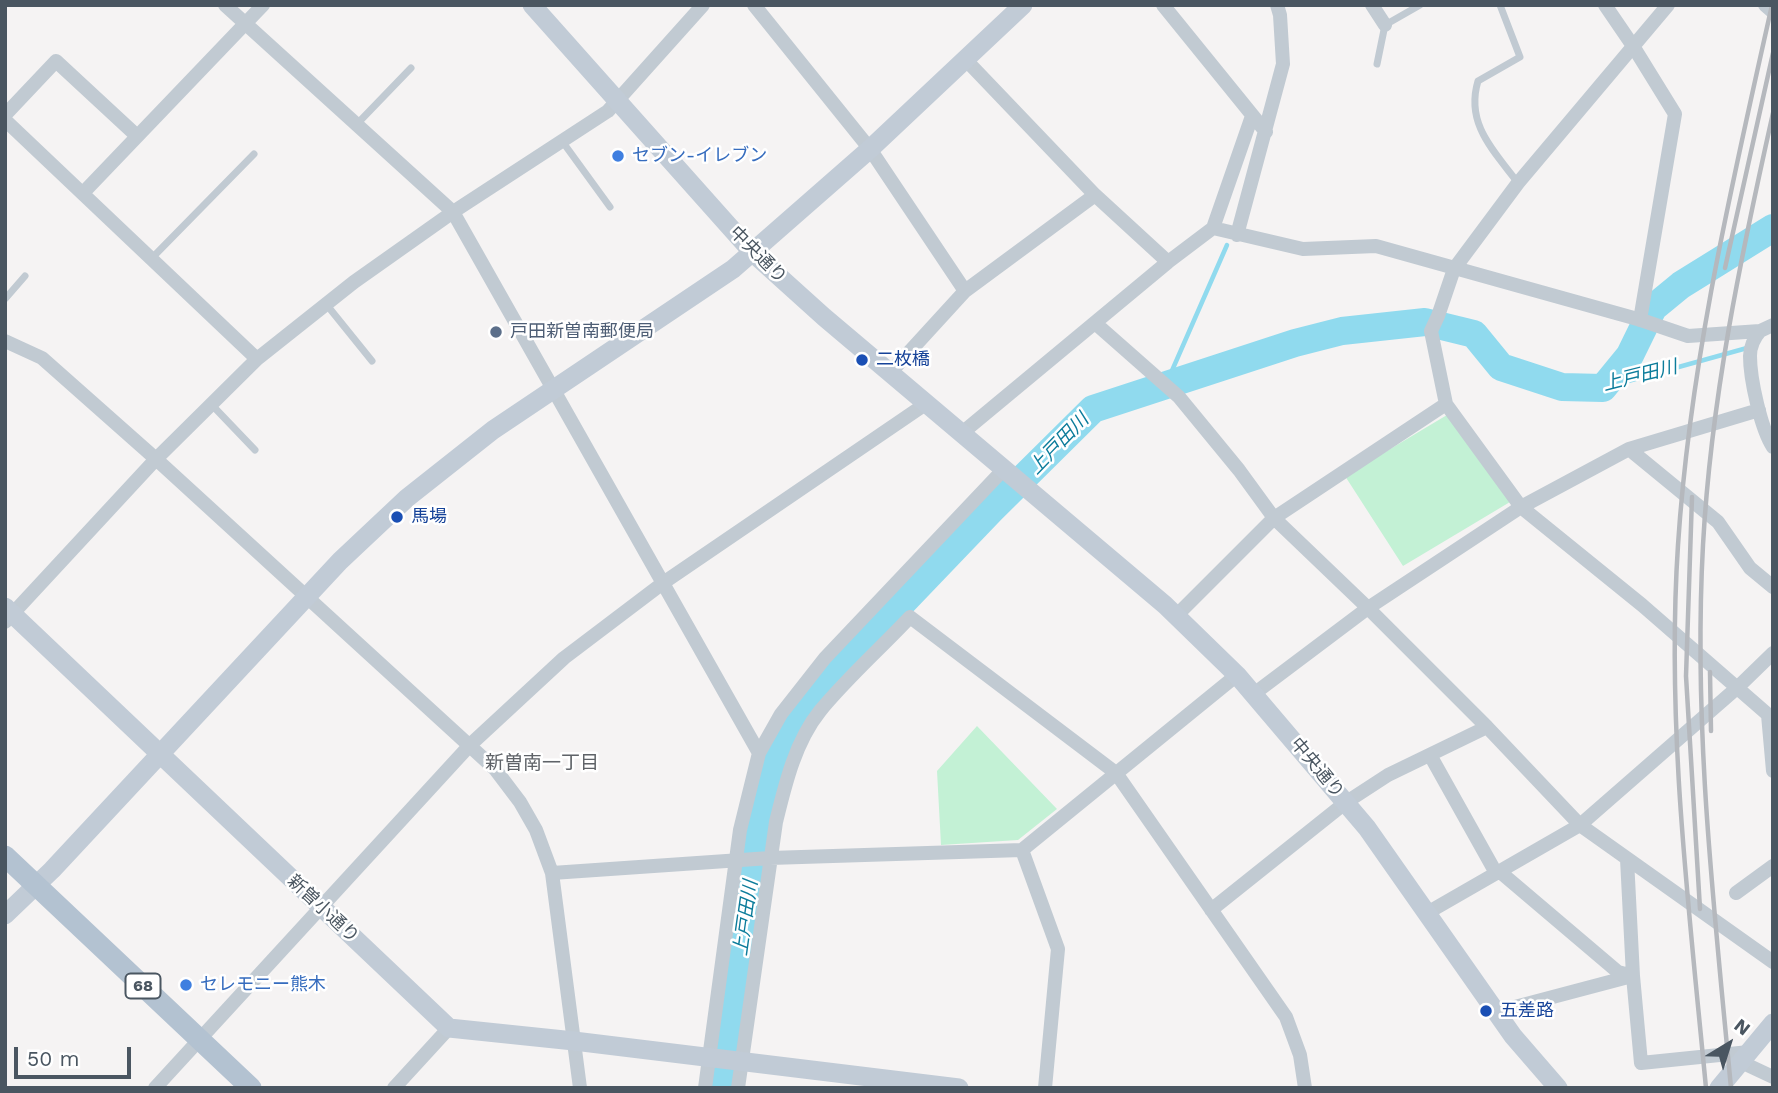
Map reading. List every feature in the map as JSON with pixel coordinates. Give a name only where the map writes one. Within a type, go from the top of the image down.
[{"type":"main road","name":"68","points":[[5,856],[251,1088]]},
{"type":"street","points":[[225,5],[453,212],[759,753]]},
{"type":"street","points":[[83,193],[263,5]]},
{"type":"street","name":"中央通り","points":[[532,5],[753,253],[890,373],[1177,615],[1237,675],[1388,857],[1518,1042],[1558,1088]]},
{"type":"street","points":[[8,614],[156,459],[257,359],[326,304],[453,212],[608,110],[703,5]]},
{"type":"street","points":[[754,5],[870,149],[965,291]]},
{"type":"street","points":[[5,915],[160,755],[341,561],[407,498],[493,430],[553,388],[733,270],[870,149],[1023,5]]},
{"type":"street","points":[[1163,5],[1266,132]]},
{"type":"street","points":[[1372,5],[1385,24]]},
{"type":"street","points":[[1605,5],[1675,114],[1641,320]]},
{"type":"street","points":[[1668,5],[1518,183],[1454,269],[1431,331],[1446,404],[1521,508],[1642,605],[1771,717],[1773,771]]},
{"type":"street","points":[[1765,5],[1773,12]]},
{"type":"street","points":[[1237,235],[1283,64],[1282,8]]},
{"type":"street","points":[[965,60],[1095,195],[1168,262]]},
{"type":"street","points":[[5,115],[56,61],[137,136]]},
{"type":"street","points":[[962,433],[1168,262],[1213,228],[1252,116]]},
{"type":"street","points":[[5,120],[257,359]]},
{"type":"street","points":[[890,373],[965,291],[1095,195]]},
{"type":"street","points":[[1213,228],[1303,249],[1376,246],[1688,335],[1763,331]]},
{"type":"street","points":[[1095,323],[1174,393],[1240,470],[1274,518],[1487,727],[1580,825],[1773,962]]},
{"type":"street","points":[[1763,331],[1750,355],[1759,410],[1766,437],[1773,447]]},
{"type":"street","points":[[5,341],[42,358],[495,769],[520,802],[536,830],[552,873],[580,1088]]},
{"type":"street","points":[[155,1088],[470,745],[564,658],[663,583],[927,404]]},
{"type":"street","points":[[1177,615],[1274,518],[1446,404]]},
{"type":"street","points":[[1255,694],[1368,608],[1521,508],[1629,449],[1759,410]]},
{"type":"street","points":[[1629,449],[1718,522],[1750,568],[1773,587]]},
{"type":"street","points":[[705,1088],[740,830],[759,753],[781,714],[825,658],[1008,472]]},
{"type":"street","name":"新曽小通り","points":[[8,614],[449,1028]]},
{"type":"street","points":[[738,1088],[776,822],[784,787],[796,754],[819,713],[910,617],[1116,774],[1286,1017],[1300,1055],[1304,1088]]},
{"type":"street","points":[[1427,913],[1580,825],[1773,653]]},
{"type":"street","points":[[552,873],[771,858],[1022,850],[1237,675]]},
{"type":"street","points":[[1211,910],[1345,803],[1388,775],[1487,727]]},
{"type":"street","points":[[1430,755],[1497,872],[1618,972],[1633,976]]},
{"type":"street","points":[[1022,850],[1058,949],[1045,1088]]},
{"type":"street","points":[[1627,859],[1641,1063],[1745,1057],[1773,1077]]},
{"type":"street","points":[[1736,893],[1773,866]]},
{"type":"street","points":[[1496,1012],[1633,976]]},
{"type":"street","points":[[1719,1088],[1773,1023]]},
{"type":"street","points":[[394,1088],[449,1028],[958,1088]]},
{"type":"lane","points":[[1377,64],[1385,24],[1420,5]]},
{"type":"lane","points":[[1500,5],[1520,57],[1478,81],[1473,97],[1479,132],[1518,183]]},
{"type":"lane","points":[[357,124],[411,68]]},
{"type":"lane","points":[[562,141],[610,207]]},
{"type":"lane","points":[[151,259],[254,154]]},
{"type":"lane","points":[[5,299],[25,276]]},
{"type":"lane","points":[[326,304],[372,360]]},
{"type":"lane","points":[[211,404],[255,450]]},
{"type":"green space","points":[[1447,415],[1510,502],[1403,566],[1345,476]]},
{"type":"green space","points":[[977,726],[1057,809],[1018,840],[941,845],[937,771]]},
{"type":"waterway","name":"上戸田川","points":[[722,1088],[760,815],[769,777],[780,752],[808,701],[991,510],[1093,409],[1295,343],[1342,331],[1425,322],[1474,334],[1501,367],[1562,387],[1603,388],[1630,355],[1653,308],[1681,285],[1773,228]]},
{"type":"waterway","points":[[1167,382],[1227,245]]},
{"type":"waterway","name":"上戸田川","points":[[1603,388],[1747,348]]},
{"type":"railway","points":[[1706,1088],[1677,749],[1675,613],[1678,545],[1702,341],[1772,5]]},
{"type":"railway","points":[[1725,268],[1773,53]]},
{"type":"railway","points":[[1731,1088],[1712,885],[1703,749],[1703,545],[1720,381],[1739,274],[1773,113]]},
{"type":"railway","points":[[1692,497],[1686,676],[1700,909]]},
{"type":"railway","points":[[1710,672],[1711,731]]},
{"type":"place","name":"セブン-イレブン","points":[[618,156]]},
{"type":"place","name":"戸田新曽南郵便局","points":[[496,332]]},
{"type":"place","name":"二枚橋","points":[[862,360]]},
{"type":"place","name":"馬場","points":[[397,517]]},
{"type":"place","name":"セレモニー熊木","points":[[186,985]]},
{"type":"place","name":"五差路","points":[[1486,1011]]},
{"type":"district","name":"新曽南一丁目","points":[[542,763]]}]
